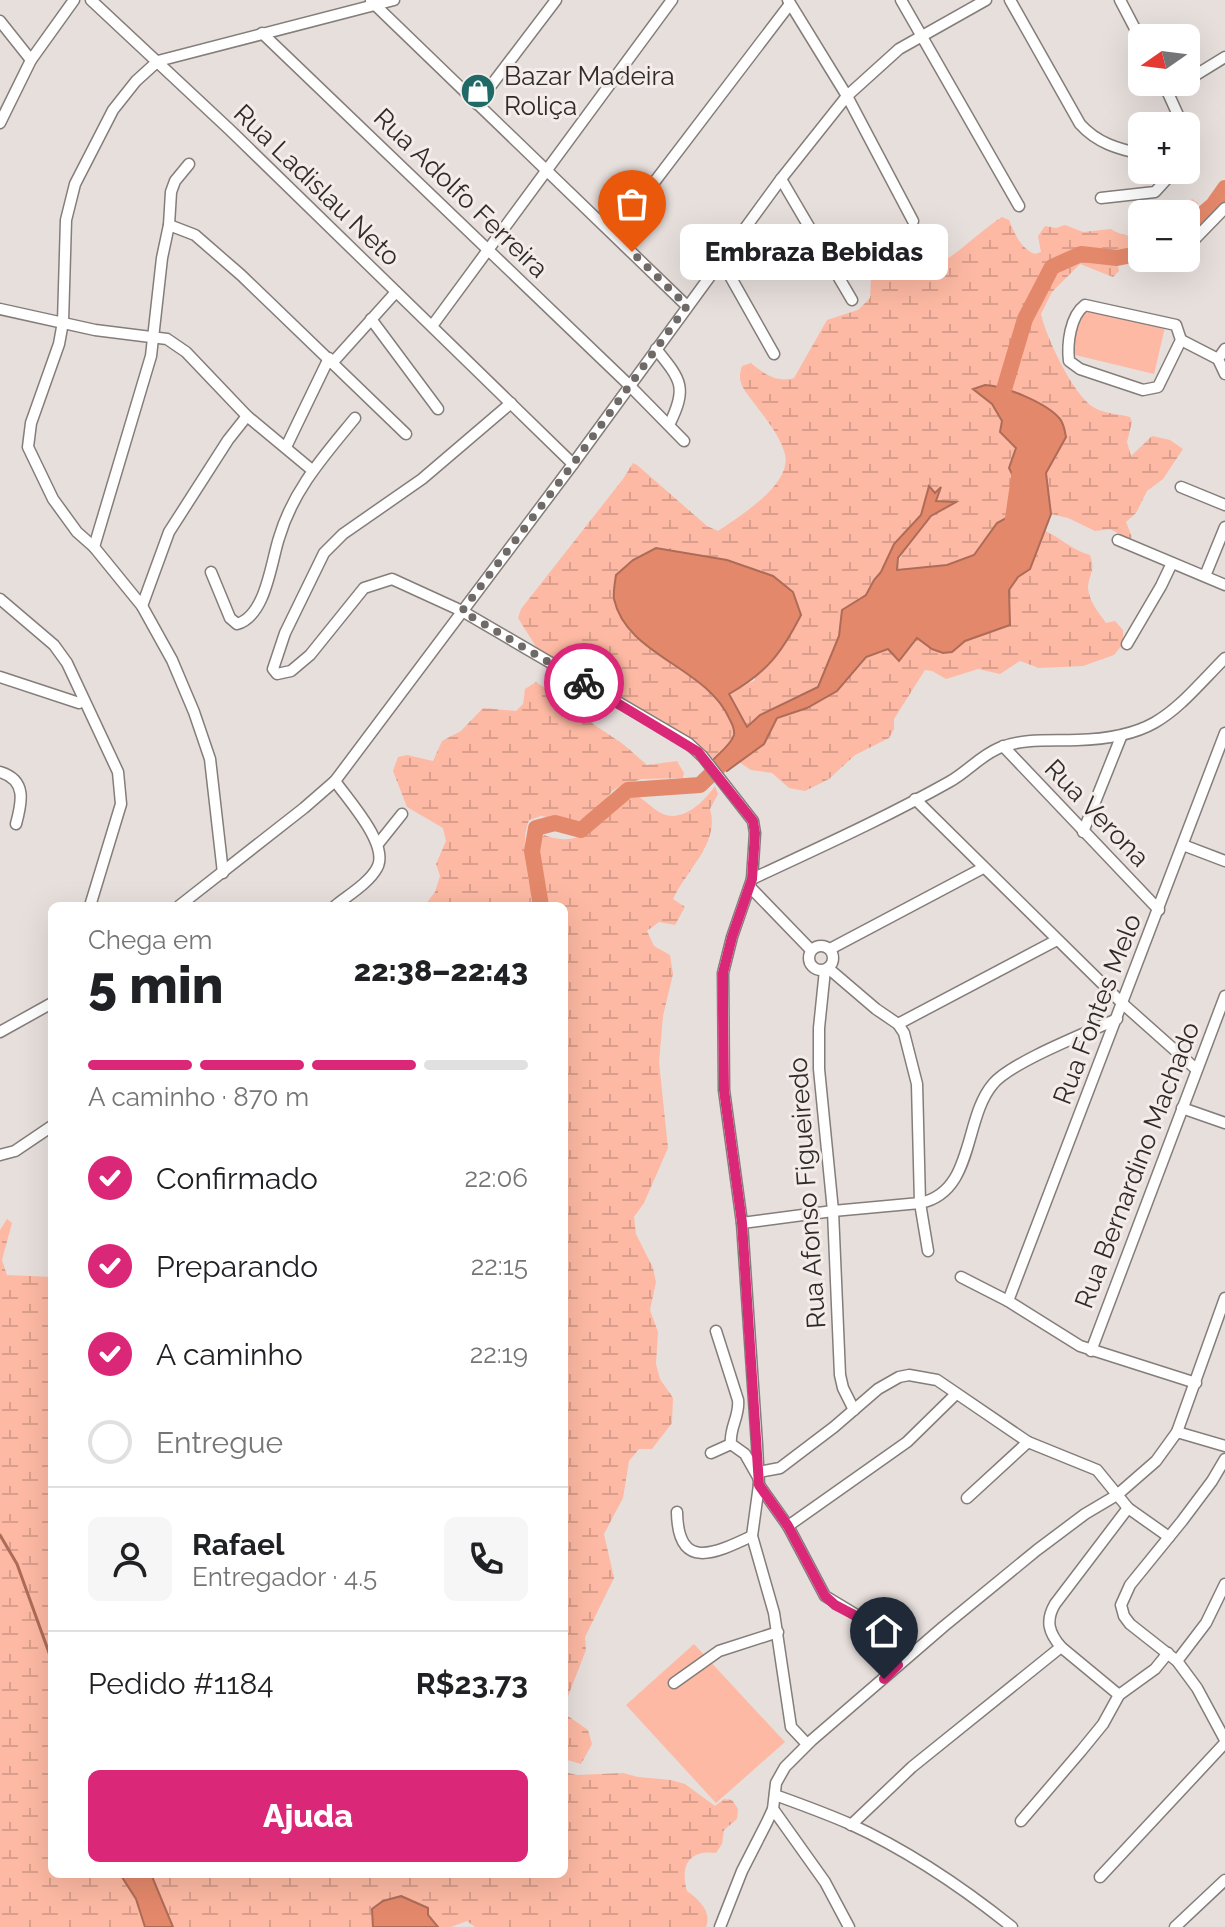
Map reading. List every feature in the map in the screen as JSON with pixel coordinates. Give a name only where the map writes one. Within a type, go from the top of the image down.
[{"type":"street","points":[[0,123],[31,60],[74,0]]},
{"type":"street","name":"Rua Ladislau Neto","points":[[91,0],[158,61],[573,464]]},
{"type":"street","points":[[223,873],[210,759],[172,660],[142,606],[94,547],[77,532],[53,499],[28,447],[31,423],[59,344],[63,322],[66,220],[75,184],[113,110],[136,81],[158,61],[372,2],[394,0]]},
{"type":"street","points":[[432,326],[672,0]]},
{"type":"street","points":[[901,0],[1019,206]]},
{"type":"street","points":[[184,902],[335,781],[573,464],[781,179],[847,96],[878,66],[920,36],[986,0]]},
{"type":"street","points":[[1010,0],[1080,124],[1089,134],[1117,149],[1128,151]]},
{"type":"street","points":[[1120,0],[1133,24]]},
{"type":"street","points":[[477,104],[555,1]]},
{"type":"street","points":[[372,2],[687,306]]},
{"type":"street","points":[[614,235],[789,2],[847,96],[913,221]]},
{"type":"street","points":[[0,21],[31,60]]},
{"type":"street","name":"Rua Adolfo Ferreira","points":[[262,33],[684,441]]},
{"type":"street","points":[[1200,73],[1225,57]]},
{"type":"street","points":[[94,547],[151,356],[171,192],[175,181],[189,164]]},
{"type":"street","points":[[781,179],[852,300]]},
{"type":"street","points":[[1101,198],[1155,192],[1162,184]]},
{"type":"street","points":[[1200,234],[1225,208]]},
{"type":"street","points":[[169,225],[195,235],[241,275],[406,434]]},
{"type":"street","points":[[721,260],[774,354]]},
{"type":"street","points":[[286,447],[331,360],[396,292]]},
{"type":"street","points":[[1085,305],[1170,322],[1179,328],[1181,340],[1158,387],[1148,391],[1080,369],[1068,358],[1072,323],[1085,305]]},
{"type":"street","points":[[0,309],[107,332],[154,335],[177,344],[247,416],[312,470]]},
{"type":"street","points":[[371,319],[438,409]]},
{"type":"street","points":[[1181,340],[1218,359],[1225,374]]},
{"type":"street","points":[[656,349],[680,385],[680,402],[669,425]]},
{"type":"street","points":[[1218,359],[1225,349]]},
{"type":"street","points":[[511,403],[422,479],[343,534],[324,553],[301,596],[273,669],[280,675],[291,671],[310,655],[364,588],[383,580],[403,581],[462,611],[698,752],[753,821],[751,883],[723,973],[724,1090],[742,1223],[759,1479],[752,1536],[763,1567],[778,1632],[791,1727],[807,1744]]},
{"type":"street","points":[[142,606],[169,532],[247,416]]},
{"type":"street","points":[[211,572],[230,618],[237,624],[248,619],[270,575],[283,524],[296,496],[312,470],[355,418]]},
{"type":"street","points":[[1181,487],[1225,505]]},
{"type":"street","points":[[1205,576],[1225,527]]},
{"type":"street","points":[[1118,540],[1225,585]]},
{"type":"street","points":[[1127,644],[1172,563]]},
{"type":"street","points":[[0,599],[54,645],[67,663],[118,772],[121,804],[91,902]]},
{"type":"street","points":[[751,883],[951,781],[1003,746],[1025,741],[1121,737],[1151,726],[1173,712],[1225,658]]},
{"type":"street","points":[[0,677],[79,703]]},
{"type":"street","name":"Rua Fontes Melo","points":[[1008,1301],[1225,733]]},
{"type":"street","points":[[1083,832],[1121,737]]},
{"type":"street","name":"Rua Verona","points":[[1003,746],[1159,910]]},
{"type":"street","points":[[0,772],[11,776],[20,788],[22,797],[16,824]]},
{"type":"street","points":[[335,781],[378,844],[379,865],[340,902]]},
{"type":"street","points":[[915,799],[1123,1004],[1196,1069]]},
{"type":"street","points":[[378,844],[402,814]]},
{"type":"street","points":[[1183,845],[1225,861]]},
{"type":"street","points":[[811,950],[820,945],[830,949],[983,868]]},
{"type":"street","points":[[751,883],[811,950]]},
{"type":"street","points":[[898,1024],[1057,940]]},
{"type":"street","points":[[826,969],[833,959],[830,949]]},
{"type":"street","points":[[811,950],[809,962],[813,967],[826,969],[898,1024],[908,1044],[917,1084],[920,1203],[928,1251]]},
{"type":"street","name":"Rua Afonso Figueiredo","points":[[826,969],[819,1028],[819,1069],[833,1211],[840,1375],[854,1410]]},
{"type":"street","name":"Rua Bernardino Machado","points":[[1091,1351],[1225,996]]},
{"type":"street","points":[[0,1032],[48,1005]]},
{"type":"street","points":[[742,1223],[920,1203],[940,1196],[951,1186],[981,1106],[995,1081],[1036,1056],[1117,1019]]},
{"type":"street","points":[[1182,1108],[1225,1123]]},
{"type":"street","points":[[0,1155],[15,1151],[48,1129]]},
{"type":"street","points":[[961,1277],[1091,1351],[1196,1383]]},
{"type":"street","points":[[720,1927],[737,1881],[773,1809],[776,1783],[785,1767],[898,1665],[1037,1550],[1085,1514],[1117,1495],[1156,1461],[1177,1432],[1225,1298]]},
{"type":"street","points":[[716,1331],[738,1400],[739,1408],[730,1435],[731,1444],[745,1454],[825,1596],[835,1605],[875,1626],[898,1665]]},
{"type":"street","points":[[759,1479],[780,1468],[878,1389],[909,1375],[937,1380],[1028,1442],[1097,1470],[1128,1508],[1169,1537]]},
{"type":"street","points":[[788,1526],[907,1442],[956,1394]]},
{"type":"street","points":[[1177,1432],[1225,1446]]},
{"type":"street","points":[[967,1498],[1028,1442]]},
{"type":"street","points":[[711,1453],[731,1444]]},
{"type":"street","points":[[1100,1877],[1225,1742],[1197,1688],[1177,1661],[1130,1624],[1121,1605],[1130,1585],[1212,1481],[1225,1459]]},
{"type":"street","points":[[1119,1695],[1061,1647],[1050,1629],[1050,1612],[1128,1508]]},
{"type":"street","points":[[677,1512],[680,1541],[695,1554],[708,1553],[752,1536]]},
{"type":"street","points":[[1177,1661],[1206,1623],[1225,1584]]},
{"type":"street","points":[[674,1683],[719,1651],[778,1632]]},
{"type":"street","points":[[851,1825],[912,1767],[1061,1647]]},
{"type":"street","points":[[1021,1821],[1089,1742],[1119,1695],[1155,1669],[1168,1653]]},
{"type":"street","points":[[775,1795],[851,1825],[952,1881],[1012,1927]]},
{"type":"street","points":[[773,1809],[825,1882],[849,1927]]},
{"type":"street","points":[[1175,1927],[1225,1880]]},
{"type":"green space","points":[[1002,217],[1009,220],[1022,244],[1035,254],[1041,252],[1038,236],[1045,226],[1056,228],[1065,225],[1083,232],[1111,229],[1128,236],[1128,252],[1090,252],[1099,259],[1117,263],[1119,271],[1113,277],[1080,264],[1052,292],[1041,314],[1060,361],[1081,396],[1097,409],[1130,417],[1132,422],[1127,442],[1131,456],[1152,436],[1170,440],[1183,449],[1163,479],[1147,491],[1136,513],[1126,522],[1132,537],[1130,539],[1110,529],[1095,531],[1051,514],[1046,473],[1066,437],[1012,392],[986,386],[973,389],[992,404],[1016,448],[1010,468],[1022,494],[1021,510],[997,523],[974,555],[947,565],[897,570],[910,540],[935,514],[953,502],[936,501],[940,488],[935,493],[929,487],[921,515],[894,544],[866,595],[842,610],[839,636],[818,687],[787,701],[747,728],[729,694],[755,680],[745,568],[727,560],[677,552],[614,598],[636,635],[721,701],[729,714],[734,733],[728,746],[714,759],[688,736],[540,653],[518,618],[521,609],[633,463],[707,526],[718,531],[764,497],[782,474],[786,463],[778,437],[741,384],[742,366],[751,363],[771,376],[794,378],[827,320],[858,310],[870,298],[871,279],[875,272],[900,277],[927,271]]},
{"type":"green space","points":[[1084,299],[1167,319],[1154,374],[1071,354]]},
{"type":"green space","points":[[1044,530],[1090,555],[1092,568],[1088,592],[1106,623],[1115,621],[1123,630],[1123,644],[1114,655],[1083,666],[1039,668],[1020,661],[1000,674],[978,669],[946,679],[925,670],[894,719],[894,729],[889,738],[855,755],[829,779],[805,791],[789,788],[772,773],[751,770],[739,762],[764,744],[777,718],[807,708],[837,691],[866,657],[889,649],[900,660],[917,638],[932,649],[952,652],[965,641],[1010,625],[1009,590],[1018,577],[1030,569]]},
{"type":"green space","points":[[536,682],[545,688],[563,684],[566,691],[564,699],[587,713],[593,724],[647,765],[677,761],[684,773],[683,778],[642,779],[622,785],[612,791],[601,806],[577,822],[541,816],[529,820],[525,852],[533,902],[427,902],[435,892],[440,876],[436,864],[446,841],[443,828],[407,807],[393,771],[398,757],[407,755],[433,761],[442,741],[461,731],[483,708],[516,711],[523,704],[525,689]]},
{"type":"green space","points":[[715,786],[718,794],[710,809],[712,821],[706,845],[673,899],[685,907],[675,925],[659,922],[647,931],[654,946],[670,955],[673,974],[663,1016],[659,1062],[668,1148],[644,1203],[634,1217],[636,1234],[653,1268],[656,1282],[650,1310],[658,1332],[656,1364],[660,1379],[673,1398],[672,1423],[652,1449],[639,1449],[629,1461],[623,1498],[604,1534],[614,1578],[585,1637],[586,1650],[568,1696],[568,902],[544,902],[535,847],[544,835],[560,839],[584,835],[635,795],[669,816],[685,813]]},
{"type":"green space","points":[[7,1219],[12,1223],[2,1260],[7,1275],[48,1277],[48,1878],[123,1878],[136,1899],[145,1927],[0,1927],[0,1230]]},
{"type":"green space","points":[[694,1644],[785,1742],[716,1803],[626,1705]]},
{"type":"green space","points":[[568,1716],[588,1730],[592,1744],[581,1764],[568,1760]]},
{"type":"green space","points":[[568,1773],[623,1773],[671,1780],[685,1784],[715,1806],[724,1799],[732,1800],[738,1809],[737,1819],[724,1830],[722,1844],[716,1853],[699,1854],[686,1867],[687,1891],[706,1911],[706,1927],[475,1927],[467,1921],[451,1927],[438,1927],[428,1915],[428,1907],[416,1903],[372,1909],[373,1927],[173,1927],[153,1878],[568,1878]]},
{"type":"shaded area","points":[[985,385],[1014,392],[1046,407],[1060,419],[1066,437],[1046,473],[1051,514],[1030,569],[1018,577],[1009,590],[1010,625],[965,641],[952,652],[932,649],[917,638],[899,661],[888,649],[866,657],[837,691],[807,708],[777,718],[764,744],[727,771],[714,759],[734,735],[729,718],[703,686],[650,648],[621,618],[614,599],[616,575],[633,560],[656,548],[727,560],[773,576],[793,592],[801,615],[787,641],[763,670],[729,694],[747,727],[760,715],[818,687],[839,636],[842,610],[866,595],[894,544],[921,515],[929,486],[935,493],[941,487],[936,501],[956,502],[931,516],[898,558],[897,570],[947,565],[974,555],[997,523],[1021,510],[1022,494],[1009,468],[1016,448],[1000,432],[1002,421],[992,404],[973,389]]},
{"type":"shaded area","points":[[123,1878],[153,1878],[173,1927],[145,1927],[136,1899]]},
{"type":"shaded area","points":[[401,1896],[428,1908],[428,1915],[438,1927],[373,1927],[372,1909],[383,1901]]},
{"type":"waterway","points":[[1200,216],[1225,188]]},
{"type":"waterway","points":[[1007,408],[1002,396],[1025,319],[1052,267],[1081,254],[1117,258],[1128,256]]},
{"type":"waterway","points":[[1011,532],[1021,464]]},
{"type":"waterway","points":[[540,902],[532,851],[536,828],[555,823],[581,830],[628,790],[700,785],[736,750]]},
{"type":"waterway","points":[[0,1535],[17,1564],[48,1650]]},
{"type":"way so far","points":[[584,683],[462,611],[687,306],[632,252]]},
{"type":"place","name":"Bazar Madeira Roliça","points":[[478,91]]},
{"type":"place","name":"Embraza Bebidas","points":[[632,252]]},
{"type":"route","points":[[584,683],[688,743],[753,821],[752,879],[723,973],[723,1011],[724,1090],[742,1223],[759,1485],[788,1526],[825,1596],[835,1605],[875,1626],[898,1665],[884,1679]]}]
